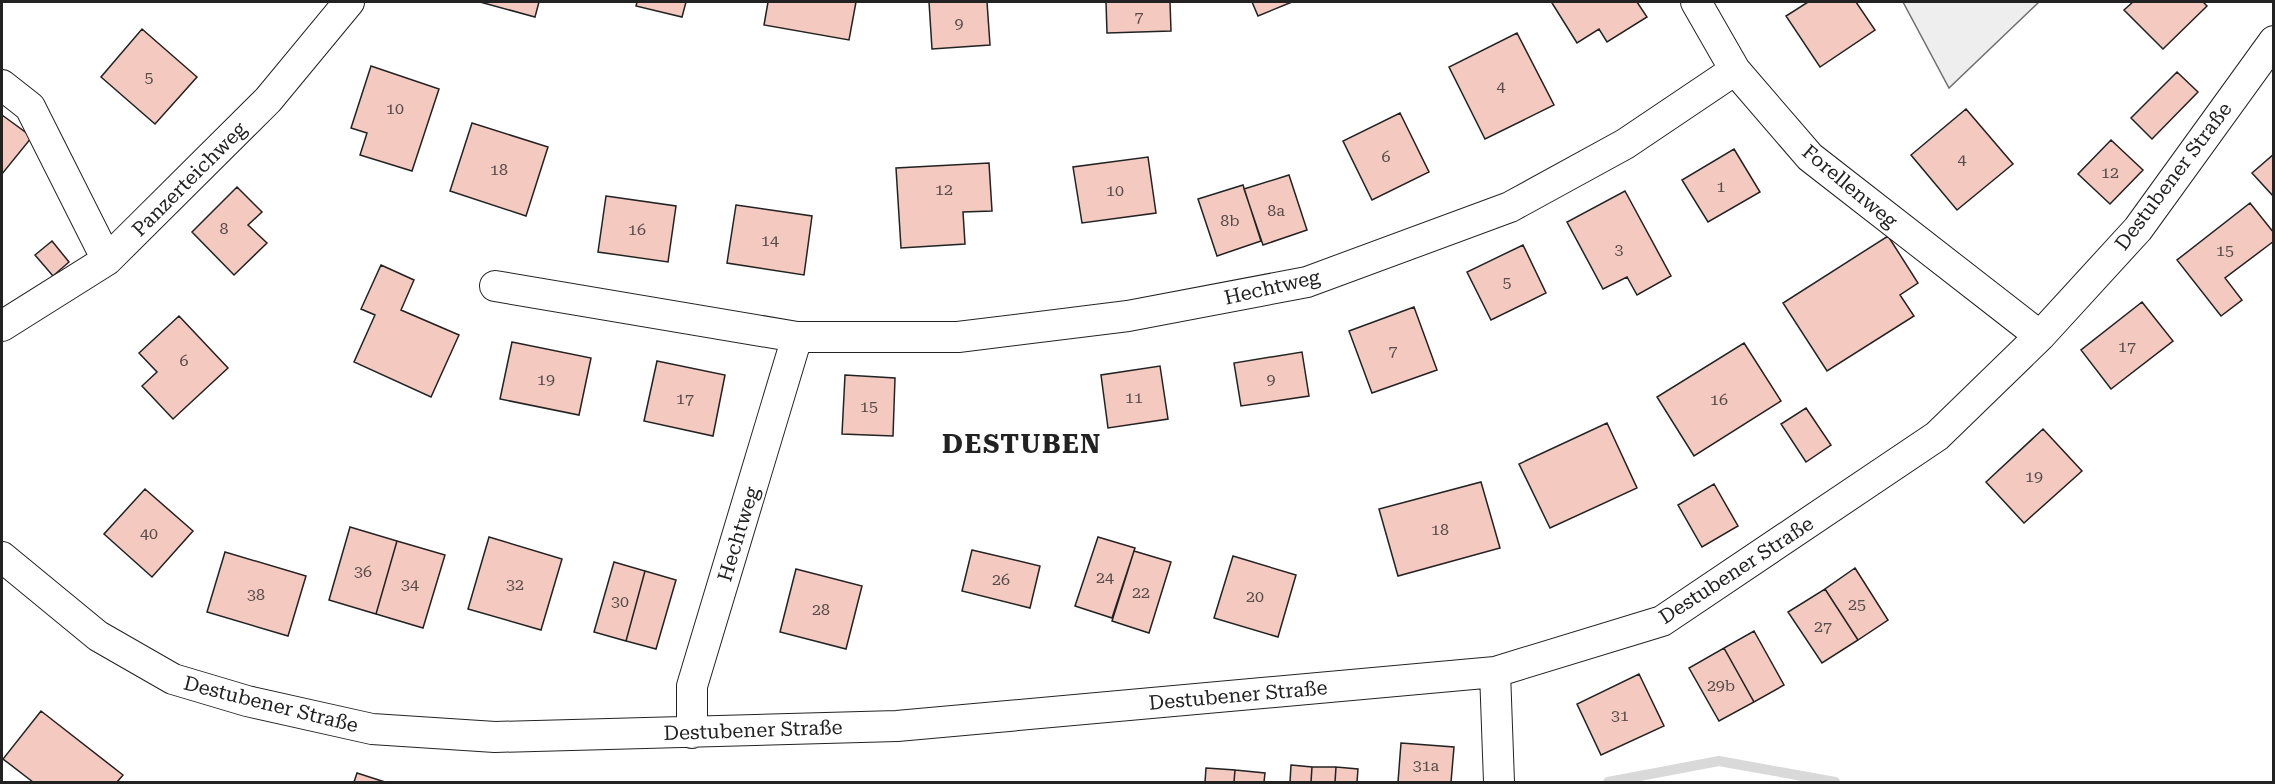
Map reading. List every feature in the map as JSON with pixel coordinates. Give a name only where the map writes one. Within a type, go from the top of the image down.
[{"type":"street","name":"Panzerteichweg","points":[[2,326],[107,260],[268,100],[349,2]]},
{"type":"street","name":"Forellenweg","points":[[1696,2],[1735,70],[1810,157],[2040,336]]},
{"type":"street","name":"Destubener Straße","points":[[2,557],[98,636],[172,679],[247,701],[372,729],[495,737],[897,726],[1495,672],[1662,621],[1937,436],[2040,336],[2138,229],[2274,41]]},
{"type":"street","name":"Hechtweg","points":[[495,286],[797,337],[958,337],[1128,316],[1306,282],[1510,207],[1625,144],[1735,70]]},
{"type":"street","points":[[2,85],[30,107],[107,260]]},
{"type":"street","name":"Hechtweg","points":[[692,732],[692,686],[797,337]]},
{"type":"street","points":[[1495,672],[1499,783]]},
{"type":"shaded area","points":[[1903,2],[2039,2],[1949,88]]},
{"type":"building","points":[[480,2],[539,2],[535,17]]},
{"type":"building","points":[[637,2],[686,2],[682,17],[636,6]]},
{"type":"building","points":[[768,2],[856,2],[849,40],[764,25]]},
{"type":"building","points":[[929,2],[987,2],[990,45],[932,49]]},
{"type":"building","points":[[1106,2],[1170,2],[1171,31],[1107,33]]},
{"type":"building","points":[[1252,2],[1292,2],[1258,16]]},
{"type":"building","points":[[1637,2],[1647,17],[1607,42],[1599,29],[1577,43],[1552,3]]},
{"type":"building","points":[[1808,2],[1856,2],[1875,30],[1820,67],[1786,16]]},
{"type":"building","points":[[2133,2],[2203,2],[2207,6],[2163,49],[2124,10]]},
{"type":"building","points":[[142,29],[197,77],[155,124],[101,77]]},
{"type":"building","points":[[1517,33],[1554,105],[1485,139],[1449,67]]},
{"type":"building","points":[[371,66],[439,89],[412,171],[360,155],[367,133],[351,128]]},
{"type":"building","points":[[2177,72],[2198,92],[2152,139],[2131,118]]},
{"type":"building","points":[[1966,109],[2013,164],[1957,210],[1911,155]]},
{"type":"building","points":[[1400,113],[1429,172],[1372,200],[1343,141]]},
{"type":"building","points":[[2,115],[32,137],[2,174]]},
{"type":"building","points":[[472,123],[548,147],[526,216],[450,191]]},
{"type":"building","points":[[2111,140],[2143,170],[2110,204],[2078,174]]},
{"type":"building","points":[[1734,149],[1760,192],[1708,222],[1682,180]]},
{"type":"building","points":[[2274,154],[2274,197],[2252,173]]},
{"type":"building","points":[[1148,157],[1156,213],[1082,223],[1073,167]]},
{"type":"building","points":[[989,163],[992,211],[963,212],[965,244],[901,248],[896,168]]},
{"type":"building","points":[[1289,175],[1307,230],[1263,245],[1244,189]]},
{"type":"building","points":[[1243,185],[1261,241],[1217,256],[1198,199]]},
{"type":"building","points":[[237,187],[262,212],[248,225],[267,243],[234,275],[192,232]]},
{"type":"building","points":[[1625,191],[1671,276],[1637,295],[1627,277],[1603,289],[1567,222]]},
{"type":"building","points":[[606,196],[676,206],[668,262],[598,252]]},
{"type":"building","points":[[2250,203],[2274,233],[2274,241],[2225,278],[2242,300],[2221,316],[2177,260]]},
{"type":"building","points":[[736,205],[812,216],[804,275],[727,263]]},
{"type":"building","points":[[1888,236],[1918,283],[1900,295],[1914,316],[1827,371],[1783,303]]},
{"type":"building","points":[[52,241],[69,262],[53,276],[35,255]]},
{"type":"building","points":[[1523,245],[1546,293],[1491,320],[1467,272]]},
{"type":"building","points":[[381,265],[414,280],[401,310],[459,335],[431,397],[354,362],[375,315],[361,309]]},
{"type":"building","points":[[2142,302],[2173,341],[2111,389],[2081,350]]},
{"type":"building","points":[[1414,307],[1437,370],[1372,393],[1349,331]]},
{"type":"building","points":[[179,316],[228,368],[173,419],[142,386],[157,372],[139,353]]},
{"type":"building","points":[[512,342],[591,358],[579,415],[500,399]]},
{"type":"building","points":[[1744,343],[1781,401],[1694,456],[1657,397]]},
{"type":"building","points":[[1302,352],[1309,396],[1241,406],[1234,363]]},
{"type":"building","points":[[657,361],[725,375],[713,436],[644,421]]},
{"type":"building","points":[[1160,366],[1168,419],[1108,428],[1101,375]]},
{"type":"building","points":[[845,375],[895,378],[893,436],[842,434]]},
{"type":"building","points":[[1806,408],[1831,445],[1806,462],[1781,424]]},
{"type":"building","points":[[1607,423],[1637,488],[1550,528],[1519,464]]},
{"type":"building","points":[[2043,429],[2082,471],[2024,523],[1986,482]]},
{"type":"building","points":[[1481,482],[1500,548],[1398,576],[1379,509]]},
{"type":"building","points":[[1714,484],[1738,526],[1702,547],[1678,505]]},
{"type":"building","points":[[145,489],[193,531],[152,577],[104,534]]},
{"type":"building","points":[[350,527],[397,541],[376,614],[329,600]]},
{"type":"building","points":[[489,537],[562,559],[541,630],[468,609]]},
{"type":"building","points":[[1098,537],[1135,548],[1112,618],[1075,606]]},
{"type":"building","points":[[397,541],[445,555],[423,628],[376,614]]},
{"type":"building","points":[[972,550],[1040,566],[1030,608],[962,591]]},
{"type":"building","points":[[1134,551],[1171,562],[1149,633],[1112,621]]},
{"type":"building","points":[[225,552],[306,576],[288,636],[207,612]]},
{"type":"building","points":[[1233,556],[1296,575],[1278,637],[1214,618]]},
{"type":"building","points":[[614,562],[645,571],[626,641],[594,632]]},
{"type":"building","points":[[1855,568],[1888,620],[1858,640],[1825,589]]},
{"type":"building","points":[[796,569],[862,586],[846,649],[780,632]]},
{"type":"building","points":[[645,571],[676,580],[656,649],[626,641]]},
{"type":"building","points":[[1825,589],[1858,640],[1822,663],[1788,612]]},
{"type":"building","points":[[1754,631],[1784,685],[1754,702],[1724,648]]},
{"type":"building","points":[[1724,648],[1754,702],[1719,721],[1689,668]]},
{"type":"building","points":[[1639,674],[1664,726],[1601,755],[1577,704]]},
{"type":"building","points":[[41,711],[123,775],[117,782],[33,782],[3,759]]},
{"type":"building","points":[[1401,743],[1454,747],[1451,782],[1398,782]]},
{"type":"building","points":[[1291,765],[1312,767],[1311,782],[1290,782]]},
{"type":"building","points":[[1312,767],[1336,767],[1335,782],[1311,782]]},
{"type":"building","points":[[1336,767],[1358,769],[1357,782],[1335,782]]},
{"type":"building","points":[[1206,768],[1235,770],[1234,782],[1205,782]]},
{"type":"building","points":[[1235,770],[1265,773],[1264,782],[1234,782]]},
{"type":"building","points":[[357,773],[385,782],[354,782]]},
{"type":"waterway","points":[[1608,782],[1719,761],[1835,782]]},
{"type":"district","name":"DESTUBEN","points":[[1022,444]]}]
